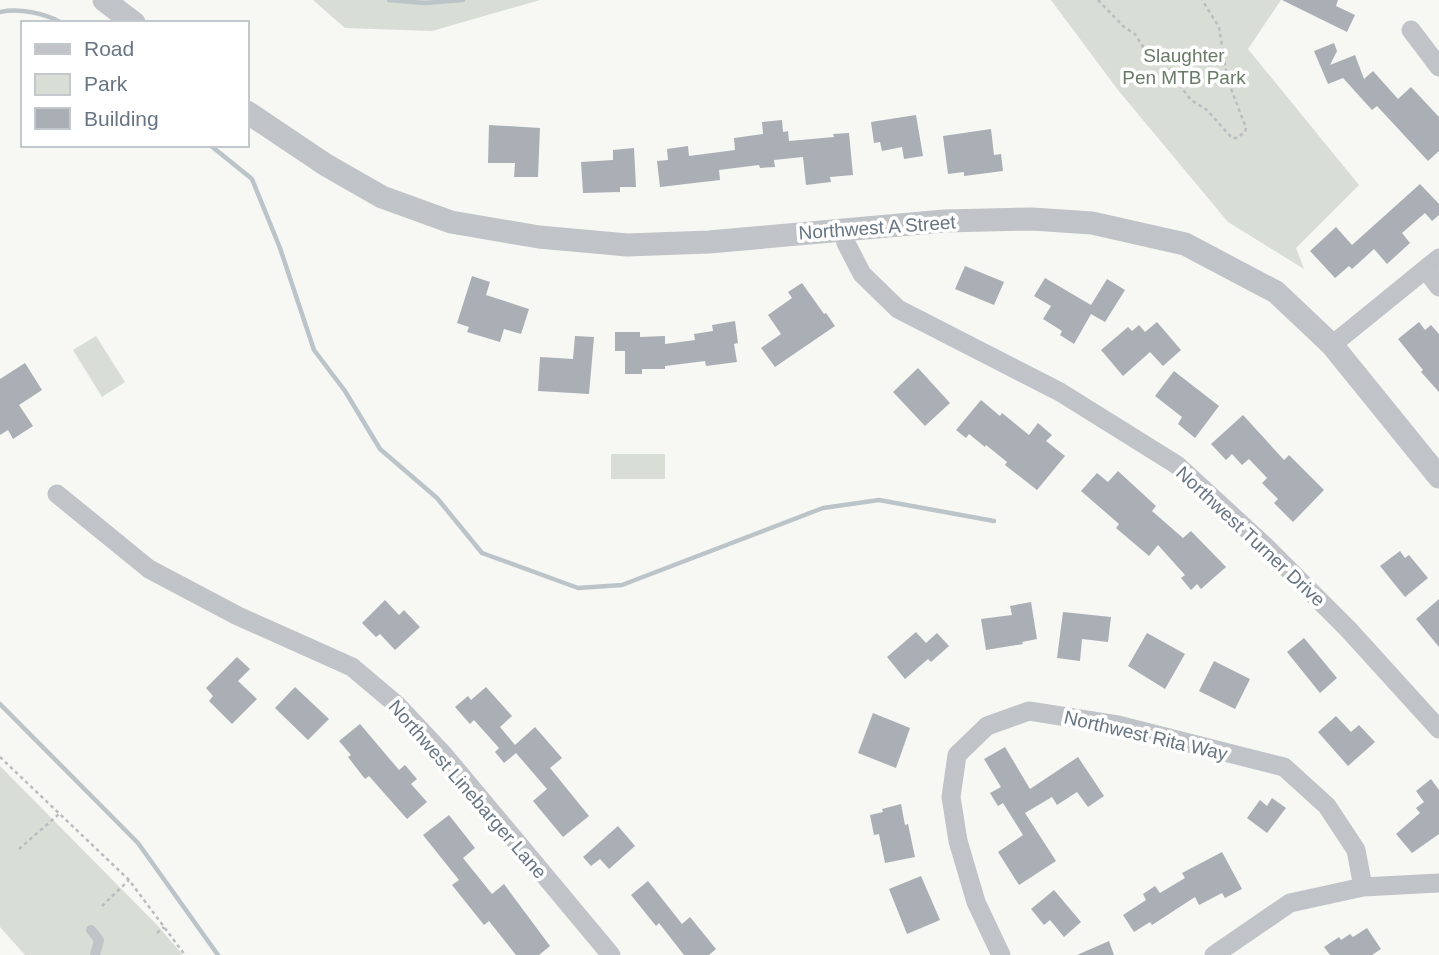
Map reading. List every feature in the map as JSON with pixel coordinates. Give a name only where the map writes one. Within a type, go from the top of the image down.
[{"type":"street","points":[[104,0],[131,21]]},
{"type":"street","points":[[1411,30],[1439,67]]},
{"type":"street","name":"Northwest A Street","points":[[248,113],[326,165],[382,197],[450,222],[539,237],[627,245],[709,242],[944,221],[1032,219],[1092,223],[1185,244],[1276,292],[1332,345],[1439,477]]},
{"type":"street","name":"Northwest Turner Drive","points":[[843,229],[846,243],[862,274],[898,309],[1060,392],[1177,465],[1265,546],[1330,611],[1439,729]]},
{"type":"street","points":[[1332,345],[1432,264],[1439,287]]},
{"type":"street","name":"Northwest Linebarger Lane","points":[[57,494],[149,569],[238,616],[352,667],[388,697],[444,755],[611,955]]},
{"type":"street","name":"Northwest Rita Way","points":[[1001,955],[976,902],[958,841],[951,797],[957,755],[987,726],[1029,711],[1118,725],[1284,767],[1327,806],[1356,850],[1363,887]]},
{"type":"street","points":[[1214,955],[1290,903],[1363,887],[1439,883]]},
{"type":"lane","points":[[91,930],[99,940],[95,955]]},
{"type":"path","points":[[1098,0],[1125,28],[1135,34],[1147,53],[1164,65],[1191,100],[1207,110],[1232,138],[1237,138],[1245,132],[1245,128],[1227,78],[1219,27],[1202,0]]},
{"type":"path","points":[[0,757],[129,880],[185,955]]},
{"type":"path","points":[[19,849],[59,814]]},
{"type":"path","points":[[102,906],[129,880]]},
{"type":"path","points":[[158,933],[164,927]]},
{"type":"green space","points":[[313,0],[540,0],[432,31],[345,28]]},
{"type":"green space","name":"Slaughter Pen MTB Park","points":[[1051,0],[1281,0],[1248,49],[1359,185],[1296,248],[1304,269],[1228,222],[1118,90]]},
{"type":"green space","points":[[96,336],[125,382],[102,397],[73,350]]},
{"type":"green space","points":[[611,454],[665,454],[665,479],[611,479]]},
{"type":"green space","points":[[0,766],[158,926],[183,955],[25,955],[0,927]]},
{"type":"building","points":[[1282,0],[1338,0],[1336,6],[1355,15],[1347,32]]},
{"type":"building","points":[[1334,43],[1337,51],[1330,65],[1355,55],[1364,79],[1373,71],[1398,99],[1411,87],[1439,117],[1439,151],[1428,161],[1377,106],[1372,110],[1343,78],[1328,84],[1314,51]]},
{"type":"building","points":[[916,115],[923,156],[904,159],[902,147],[882,151],[880,142],[874,143],[871,122]]},
{"type":"building","points":[[782,120],[783,132],[788,131],[789,141],[849,133],[853,175],[830,177],[831,182],[806,185],[803,157],[774,160],[775,167],[760,168],[759,165],[719,170],[720,180],[660,187],[657,161],[668,160],[667,149],[688,146],[689,156],[735,150],[734,138],[763,134],[762,122]]},
{"type":"building","points":[[489,125],[540,128],[538,177],[514,177],[515,163],[488,163]]},
{"type":"building","points":[[991,129],[994,155],[1001,154],[1003,171],[964,176],[964,172],[948,174],[943,136]]},
{"type":"building","points":[[634,148],[636,187],[620,187],[620,192],[583,193],[581,162],[613,160],[613,150]]},
{"type":"building","points":[[1420,184],[1439,204],[1439,215],[1432,221],[1425,213],[1402,233],[1410,243],[1387,264],[1374,249],[1352,269],[1349,266],[1335,278],[1310,251],[1336,227],[1352,245]]},
{"type":"building","points":[[965,266],[1004,282],[994,305],[955,289]]},
{"type":"building","points":[[472,276],[490,282],[486,295],[529,309],[521,334],[504,329],[500,342],[467,332],[469,327],[457,323]]},
{"type":"building","points":[[1045,278],[1091,305],[1107,279],[1125,290],[1105,322],[1091,314],[1074,344],[1060,335],[1062,331],[1043,319],[1051,306],[1034,296]]},
{"type":"building","points":[[802,283],[835,326],[775,367],[761,348],[781,334],[768,315],[792,298],[788,292]]},
{"type":"building","points":[[735,321],[738,343],[734,344],[737,362],[706,366],[705,361],[665,366],[665,369],[642,369],[642,374],[625,374],[625,351],[615,351],[615,332],[640,332],[640,337],[665,336],[665,344],[695,340],[694,334],[713,331],[712,325]]},
{"type":"building","points":[[1157,322],[1181,350],[1163,366],[1150,352],[1123,376],[1101,350],[1128,327],[1132,331],[1139,325],[1145,332]]},
{"type":"building","points":[[1419,322],[1425,330],[1431,325],[1439,334],[1439,392],[1398,339]]},
{"type":"building","points":[[575,336],[594,337],[589,394],[538,391],[540,357],[573,359]]},
{"type":"building","points":[[25,363],[42,390],[19,405],[33,426],[13,439],[8,430],[0,435],[0,379]]},
{"type":"building","points":[[918,368],[950,403],[925,426],[893,392]]},
{"type":"building","points":[[1174,371],[1219,406],[1195,438],[1178,424],[1182,417],[1155,396]]},
{"type":"building","points":[[981,400],[1029,435],[1038,423],[1052,435],[1046,441],[1065,456],[1037,490],[1005,465],[1007,462],[986,445],[985,447],[969,434],[966,438],[956,430]]},
{"type":"building","points":[[1243,415],[1284,460],[1289,455],[1324,490],[1293,522],[1274,503],[1278,499],[1262,483],[1267,478],[1249,459],[1242,465],[1232,454],[1226,460],[1211,444]]},
{"type":"building","points":[[1118,471],[1156,506],[1152,511],[1183,538],[1191,531],[1226,567],[1201,589],[1197,584],[1191,590],[1181,578],[1185,575],[1158,545],[1149,556],[1116,528],[1119,524],[1081,491],[1097,473],[1108,482]]},
{"type":"building","points":[[1400,551],[1405,558],[1409,555],[1428,578],[1405,597],[1380,566]]},
{"type":"building","points":[[1439,599],[1439,647],[1416,619]]},
{"type":"building","points":[[385,600],[399,615],[404,610],[420,627],[395,650],[380,634],[376,637],[362,623]]},
{"type":"building","points":[[1031,602],[1037,639],[986,650],[981,619],[1012,615],[1010,606]]},
{"type":"building","points":[[1063,612],[1111,617],[1108,642],[1082,639],[1080,661],[1057,658]]},
{"type":"building","points":[[916,632],[926,643],[937,633],[949,646],[931,662],[928,659],[905,679],[887,657]]},
{"type":"building","points":[[1147,633],[1185,654],[1165,689],[1128,666]]},
{"type":"building","points":[[1304,638],[1337,678],[1320,693],[1287,652]]},
{"type":"building","points":[[237,657],[250,669],[238,681],[257,699],[232,724],[209,701],[213,696],[206,688]]},
{"type":"building","points":[[1214,661],[1250,679],[1235,709],[1199,691]]},
{"type":"building","points":[[295,687],[329,719],[308,740],[275,708]]},
{"type":"building","points":[[486,687],[512,716],[500,727],[515,745],[535,727],[562,758],[550,768],[589,816],[563,837],[533,801],[547,789],[516,753],[504,763],[495,752],[499,748],[474,720],[470,724],[455,707],[468,696],[471,700]]},
{"type":"building","points":[[873,713],[910,728],[896,768],[858,753]]},
{"type":"building","points":[[1336,716],[1351,732],[1359,725],[1375,742],[1348,766],[1318,732]]},
{"type":"building","points":[[360,724],[399,770],[405,765],[417,779],[411,784],[427,802],[407,819],[369,776],[365,779],[339,741]]},
{"type":"building","points":[[1005,747],[1030,789],[1078,757],[1104,796],[1088,807],[1077,792],[1057,805],[1052,797],[1025,813],[1056,861],[1019,885],[998,852],[1023,835],[1003,803],[998,806],[990,793],[1001,787],[984,759]]},
{"type":"building","points":[[1431,779],[1439,790],[1439,834],[1412,853],[1396,834],[1420,813],[1416,808],[1424,802],[1416,791]]},
{"type":"building","points":[[1272,798],[1286,808],[1267,833],[1247,818],[1260,800],[1267,806]]},
{"type":"building","points":[[901,804],[915,857],[885,863],[879,834],[874,835],[870,815]]},
{"type":"building","points":[[449,815],[475,848],[463,858],[492,894],[504,884],[550,946],[539,955],[516,955],[489,921],[484,925],[452,885],[459,880],[423,835]]},
{"type":"building","points":[[618,826],[635,846],[609,869],[600,859],[591,866],[583,857]]},
{"type":"building","points":[[1222,852],[1242,889],[1225,898],[1222,893],[1199,905],[1195,897],[1152,925],[1150,922],[1134,932],[1123,915],[1146,900],[1143,894],[1155,886],[1160,893],[1185,878],[1182,873]]},
{"type":"building","points":[[921,876],[940,920],[907,934],[889,889]]},
{"type":"building","points":[[648,881],[682,924],[690,917],[716,949],[709,955],[684,955],[659,923],[656,926],[631,895]]},
{"type":"building","points":[[1054,890],[1081,922],[1064,937],[1050,920],[1044,925],[1031,909]]},
{"type":"building","points":[[1367,928],[1381,949],[1372,955],[1330,955],[1324,947],[1339,937],[1341,940],[1350,934],[1353,937]]},
{"type":"building","points":[[1109,941],[1114,955],[1077,955]]},
{"type":"waterway","points":[[389,0],[425,3],[463,0]]},
{"type":"waterway","points":[[0,12],[32,12],[58,21]]},
{"type":"waterway","points":[[212,147],[252,179],[280,248],[314,350],[345,391],[380,449],[437,498],[482,553],[578,588],[622,585],[823,508],[879,500],[994,521]]},
{"type":"waterway","points":[[0,704],[138,843],[218,955]]}]
